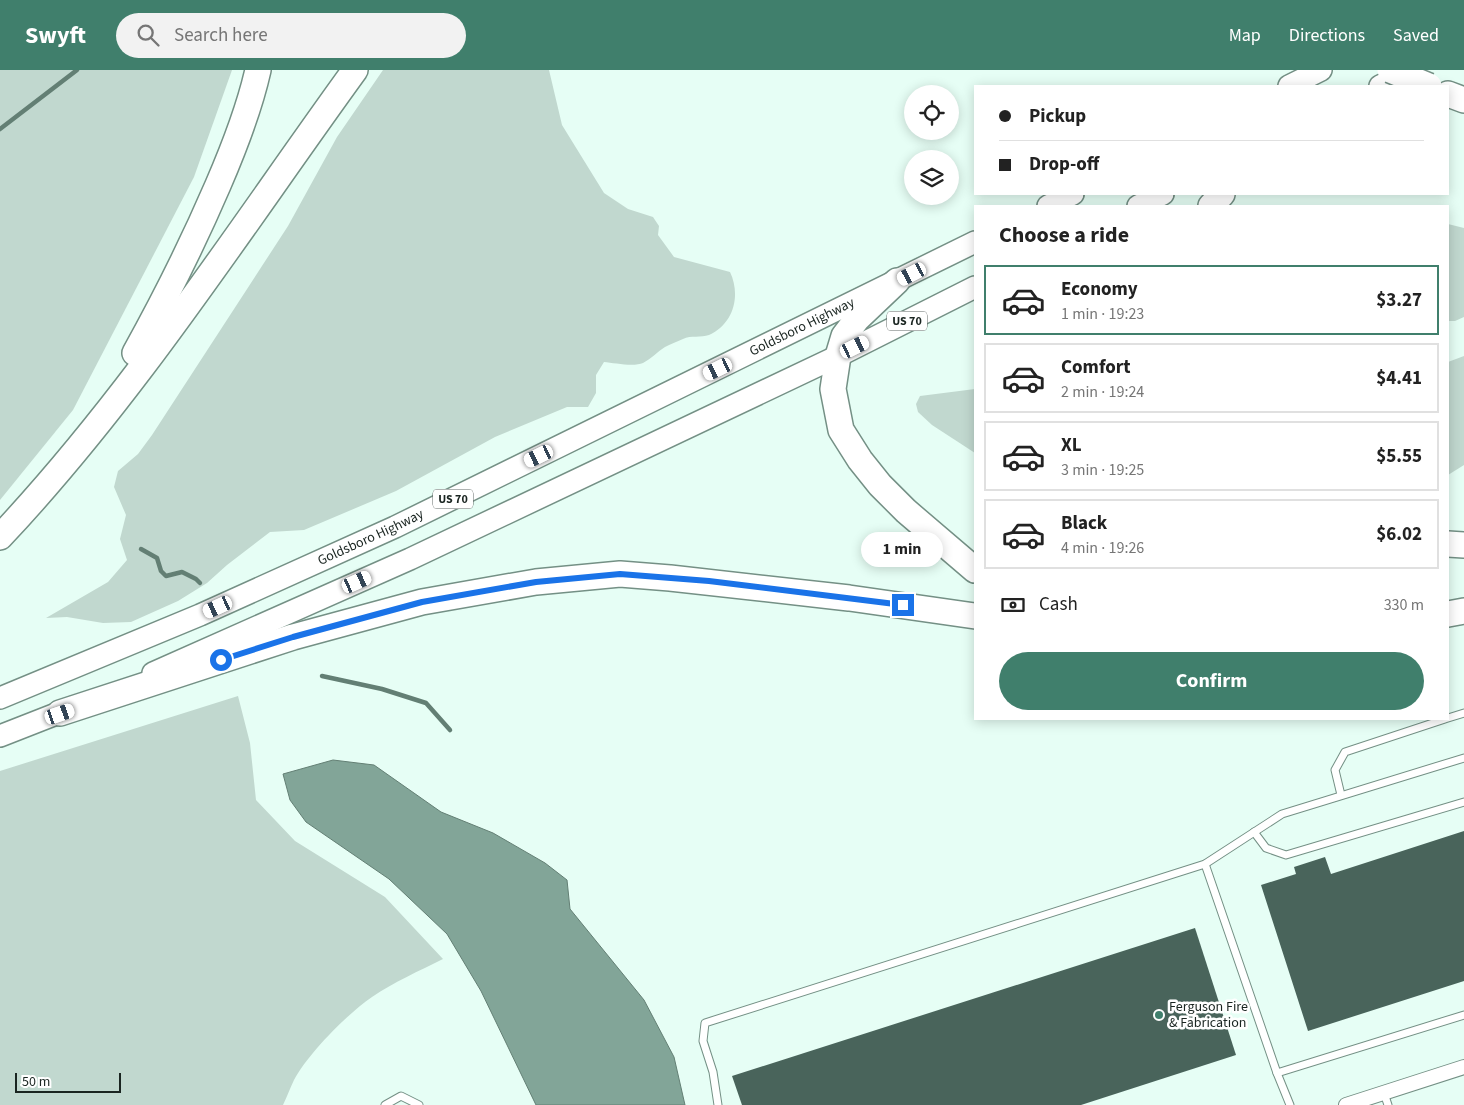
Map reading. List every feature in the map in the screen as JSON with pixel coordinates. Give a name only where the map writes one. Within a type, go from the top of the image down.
[{"type":"highway","points":[[92,430],[162,304],[195,239],[240,131],[258,70]]},
{"type":"highway","points":[[0,537],[35,500],[159,343],[354,70]]},
{"type":"highway","points":[[1390,70],[1427,85]]},
{"type":"highway","points":[[1212,205],[1221,195]]},
{"type":"highway","points":[[898,281],[857,320],[844,336],[832,389],[841,430],[860,460],[880,485],[906,511],[974,569]]},
{"type":"highway","points":[[1449,544],[1464,545]]},
{"type":"highway","points":[[60,714],[293,637],[422,602],[536,582],[620,574],[680,578],[849,598],[974,616]]},
{"type":"highway","points":[[1449,614],[1464,611]]},
{"type":"main road","points":[[1291,85],[1321,70]]},
{"type":"main road","points":[[1382,85],[1413,70]]},
{"type":"main road","points":[[1050,205],[1071,195]]},
{"type":"main road","points":[[1140,205],[1161,195]]},
{"type":"main road","name":"Goldsboro Highway","points":[[0,698],[200,616],[395,527],[974,243]]},
{"type":"main road","name":"US 70","points":[[0,736],[60,714],[410,559],[838,356],[974,288]]},
{"type":"street","points":[[1346,1105],[1386,1099],[1464,1067]]},
{"type":"lane","points":[[1449,717],[1464,713]]},
{"type":"lane","points":[[1341,795],[1335,770],[1345,752],[1440,720]]},
{"type":"lane","points":[[718,1105],[713,1072],[703,1040],[705,1023],[1205,864],[1282,814],[1464,758]]},
{"type":"lane","points":[[1254,832],[1266,848],[1286,854],[1464,802]]},
{"type":"lane","points":[[1205,864],[1277,1073],[1290,1105]]},
{"type":"lane","points":[[1277,1073],[1464,1015]]},
{"type":"lane","points":[[385,1105],[401,1096],[419,1105]]},
{"type":"shaded area","points":[[0,70],[232,70],[194,177],[73,410],[0,500]]},
{"type":"shaded area","points":[[383,70],[549,70],[562,125],[604,193],[628,209],[653,217],[659,226],[658,235],[674,257],[730,272],[735,290],[735,299],[730,316],[718,330],[709,335],[686,338],[671,344],[643,363],[629,365],[604,362],[596,375],[596,393],[588,407],[567,407],[495,437],[396,491],[304,530],[270,532],[207,583],[178,601],[131,622],[103,623],[67,617],[46,618],[108,582],[127,560],[120,539],[126,515],[114,487],[118,471],[138,454],[152,435],[288,226],[337,137]]},
{"type":"shaded area","points":[[1449,224],[1464,228],[1464,317],[1455,321],[1449,321]]},
{"type":"shaded area","points":[[1464,356],[1464,465],[1449,474],[1449,362]]},
{"type":"shaded area","points":[[974,389],[974,452],[932,425],[918,412],[916,404],[920,396]]},
{"type":"shaded area","points":[[238,696],[250,743],[256,800],[295,841],[385,897],[443,959],[389,986],[351,1013],[329,1035],[300,1070],[283,1105],[0,1105],[0,771]]},
{"type":"shaded area","points":[[333,760],[374,765],[441,812],[493,833],[545,863],[567,880],[570,909],[644,1000],[674,1057],[685,1105],[536,1105],[481,991],[447,934],[389,879],[306,822],[290,800],[283,774]]},
{"type":"building","points":[[1464,831],[1464,981],[1308,1031],[1261,885],[1296,874],[1294,867],[1325,857],[1331,874]]},
{"type":"building","points":[[1195,928],[1236,1055],[1081,1105],[742,1105],[732,1076]]},
{"type":"waterway","points":[[0,129],[77,70]]},
{"type":"waterway","points":[[141,549],[157,558],[161,571],[166,576],[182,572],[200,583]]},
{"type":"waterway","points":[[322,676],[382,689],[426,703],[450,730]]},
{"type":"place","name":"Ferguson Fire & Fabrication","points":[[1159,1015]]},
{"type":"route","points":[[221,660],[293,637],[422,602],[536,582],[620,574],[709,581],[903,605]]}]
